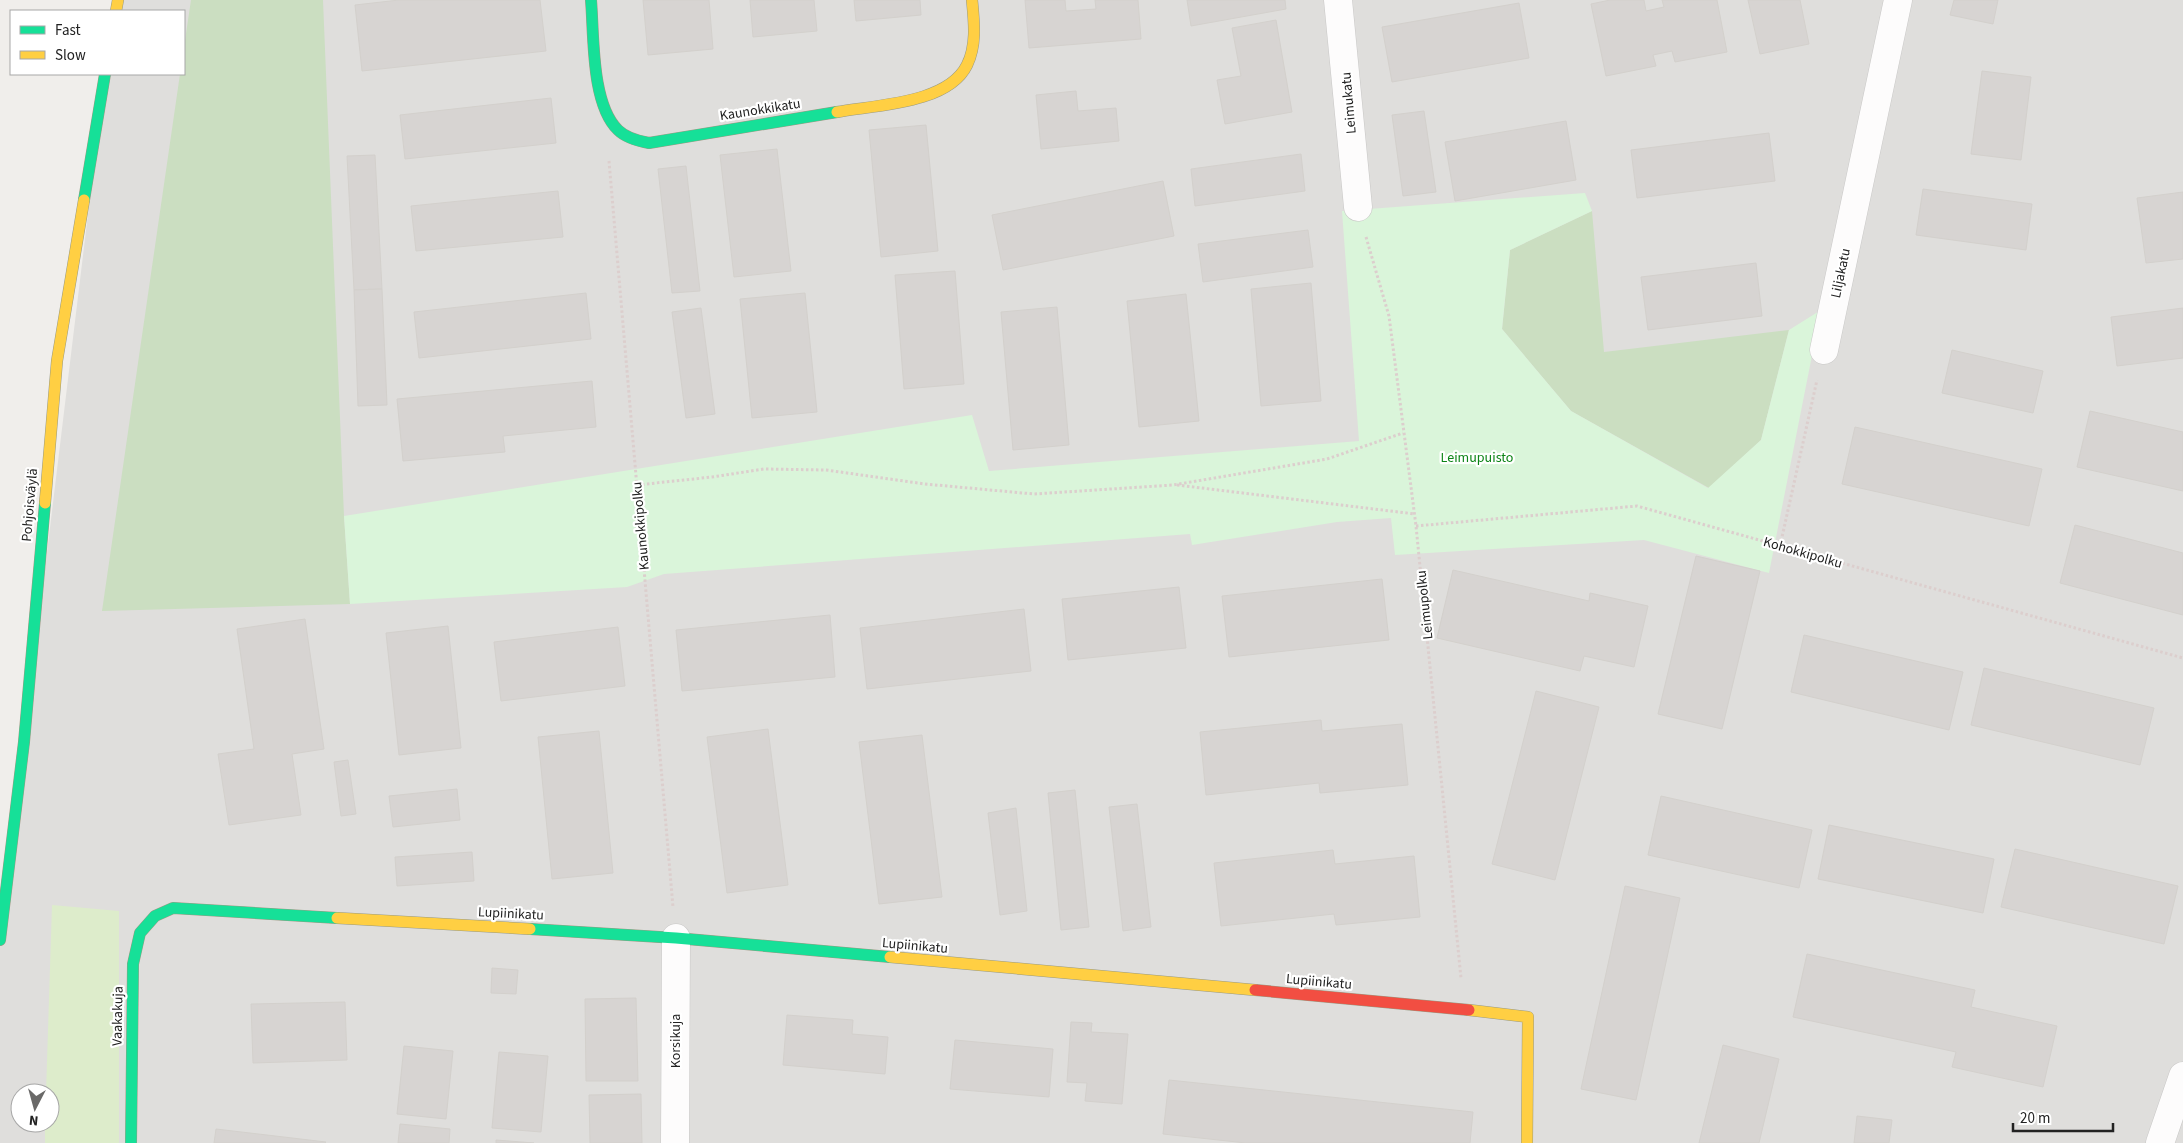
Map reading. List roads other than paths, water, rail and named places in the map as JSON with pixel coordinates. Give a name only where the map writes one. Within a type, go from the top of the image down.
[{"type":"street","name":"Kaunokkikatu","points":[[591,0],[601,95],[605,113],[616,128],[634,140],[649,143],[925,97],[954,81],[972,56],[974,19],[972,0]]},
{"type":"street","name":"Leimukatu","points":[[1338,0],[1358,206]]},
{"type":"street","name":"Liljakatu","points":[[1824,350],[1898,0]]},
{"type":"street","name":"Pohjoisväylä","points":[[0,940],[24,742],[57,361],[105,75]]},
{"type":"street","name":"Lupiinikatu","points":[[173,908],[676,938],[1528,1016],[1527,1143]]},
{"type":"street","name":"Vaakakuja","points":[[130,1143],[133,964],[140,933],[155,916],[173,908]]},
{"type":"street","name":"Korsikuja","points":[[675,1143],[676,938]]},
{"type":"street","points":[[2160,1143],[2183,1076]]},
{"type":"park label","name":"Leimupuisto","points":[[1477,457]]}]
